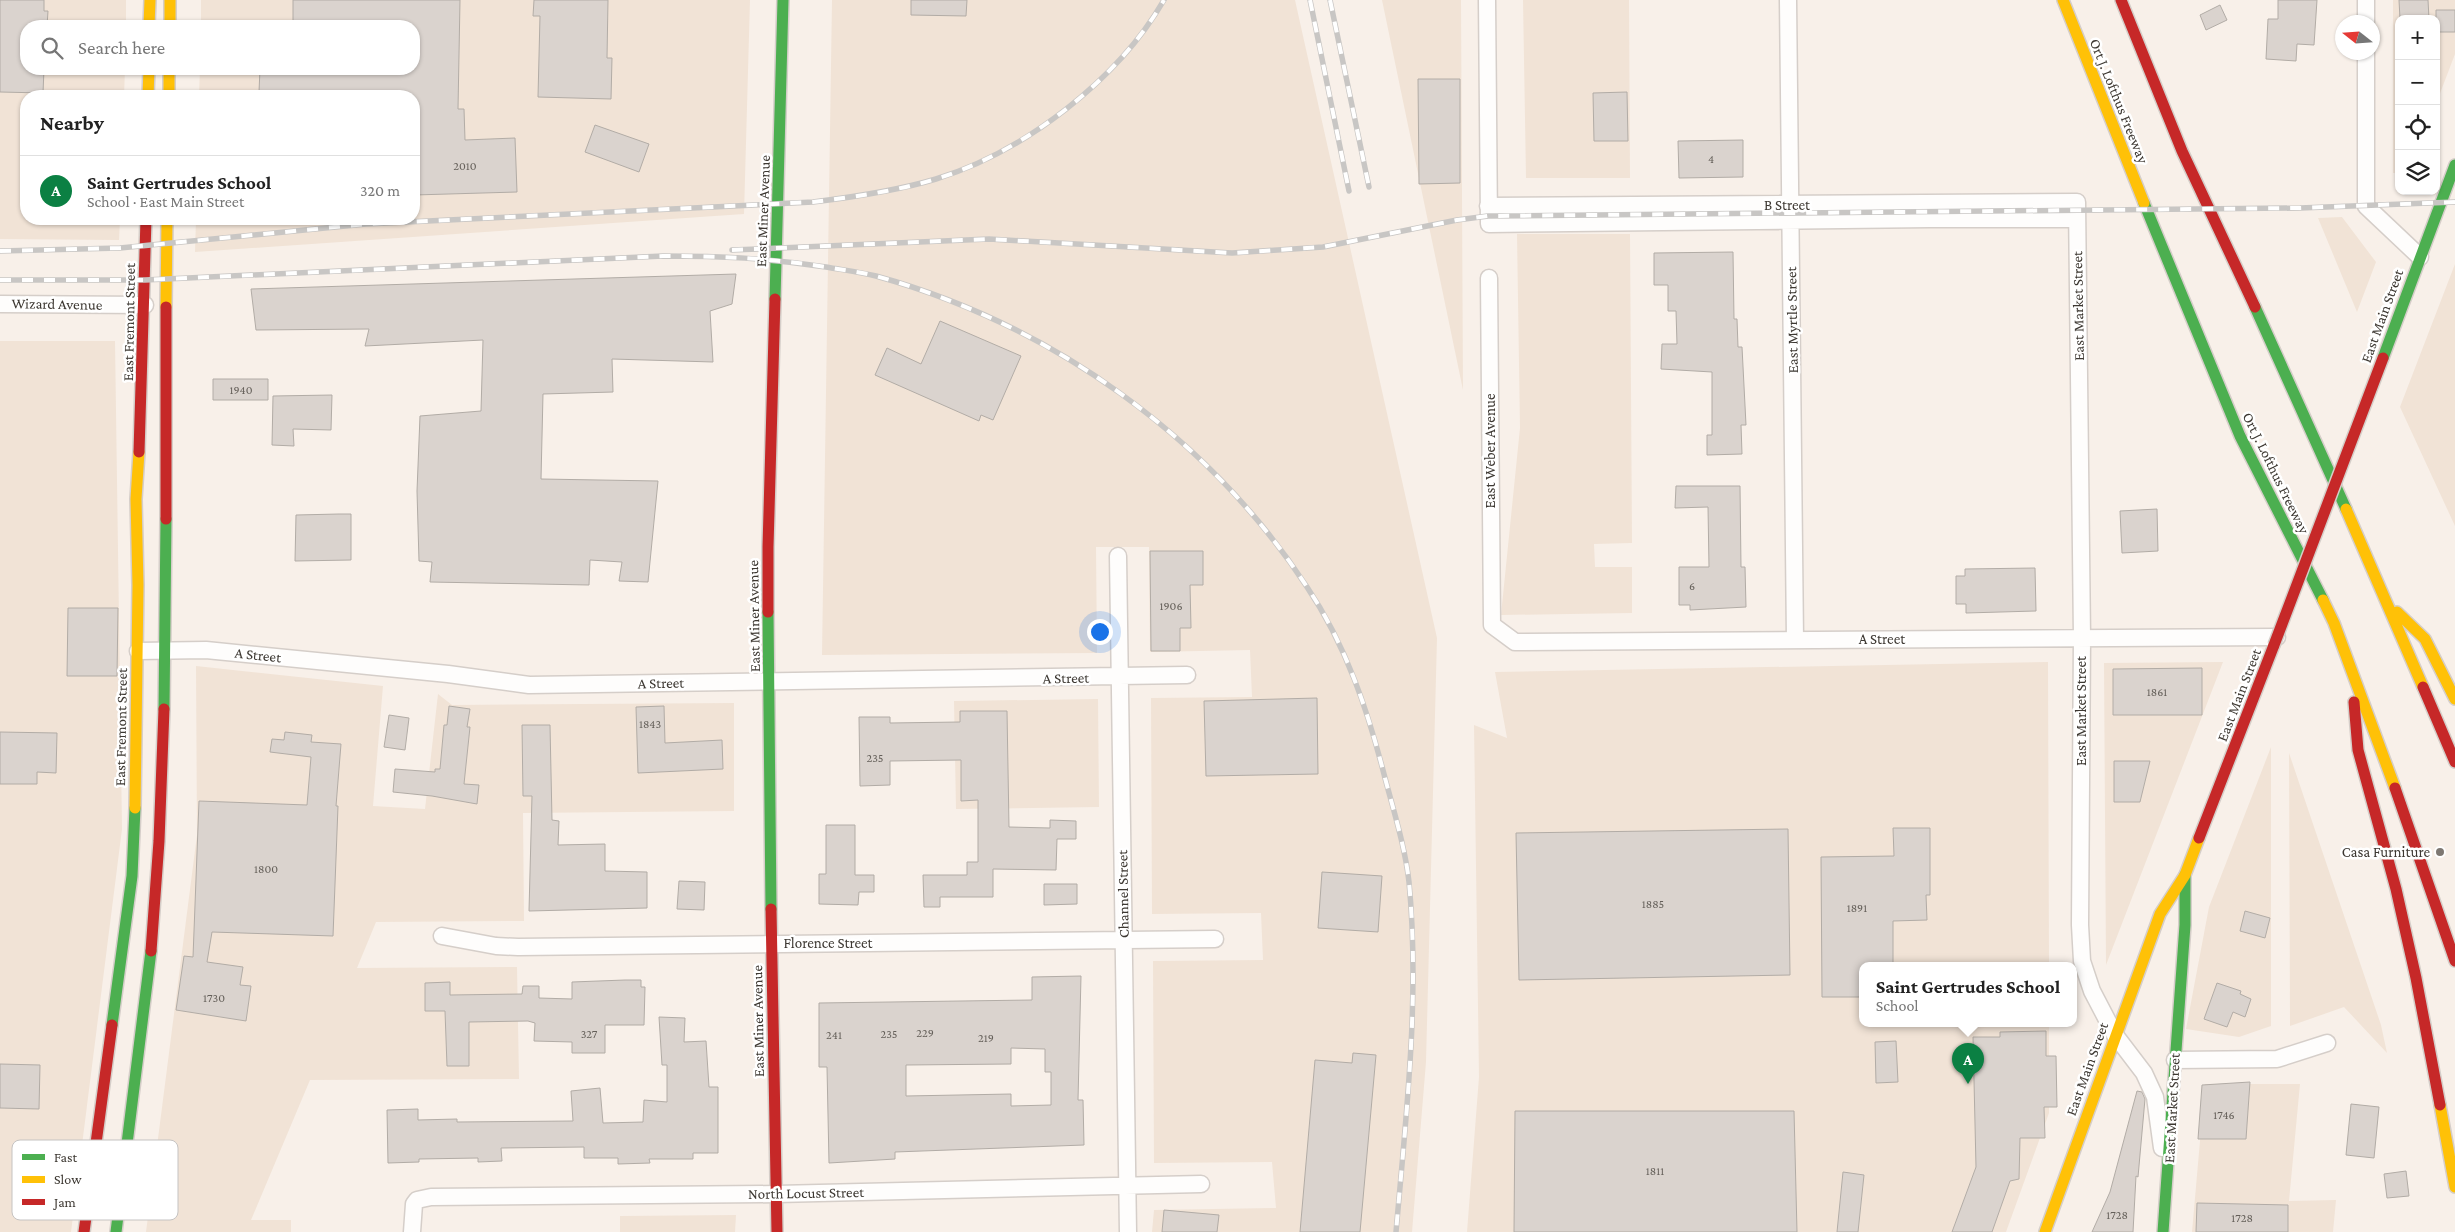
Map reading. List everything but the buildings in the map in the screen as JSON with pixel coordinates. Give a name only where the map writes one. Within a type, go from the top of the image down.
[{"type":"main road","points":[[149,20],[150,0]]},
{"type":"main road","points":[[170,0],[170,20]]},
{"type":"main road","name":"East Miner Avenue","points":[[777,1232],[771,943],[768,547],[784,0]]},
{"type":"main road","name":"Ort J. Lofthus Freeway","points":[[2064,0],[2090,72],[2240,436],[2334,623],[2416,843],[2455,961]]},
{"type":"main road","points":[[2121,0],[2182,151],[2262,321],[2388,603],[2455,762]]},
{"type":"main road","points":[[148,90],[149,75]]},
{"type":"main road","points":[[169,75],[169,90]]},
{"type":"main road","name":"East Main Street","points":[[2045,1232],[2160,914],[2186,875],[2420,257],[2450,194],[2455,165]]},
{"type":"main road","name":"East Fremont Street","points":[[96,1140],[132,876],[138,651],[136,499],[145,305],[146,225]]},
{"type":"main road","points":[[127,1140],[153,931],[159,842],[166,650],[167,225]]},
{"type":"main road","points":[[2388,603],[2425,640],[2455,699]]},
{"type":"main road","points":[[2351,666],[2358,750],[2396,889],[2416,978],[2455,1187]]},
{"type":"main road","name":"East Market Street","points":[[2163,1232],[2168,1191],[2185,925],[2186,875]]},
{"type":"street","points":[[1487,0],[1488,224],[1791,213]]},
{"type":"street","name":"East Myrtle Street","points":[[1788,0],[1795,640]]},
{"type":"street","points":[[2366,0],[2366,15]]},
{"type":"street","points":[[2366,60],[2366,206],[2420,257]]},
{"type":"street","name":"B Street","points":[[1488,206],[1791,213],[2077,210]]},
{"type":"street","name":"East Market Street","points":[[2077,210],[2082,638],[2080,924],[2082,961],[2092,991],[2115,1035],[2144,1073],[2155,1097],[2168,1191]]},
{"type":"street","name":"East Weber Avenue","points":[[1489,278],[1492,625]]},
{"type":"street","name":"Wizard Avenue","points":[[0,304],[145,305]]},
{"type":"street","name":"Channel Street","points":[[1118,556],[1128,1232]]},
{"type":"street","name":"A Street","points":[[1492,625],[1515,642],[2082,638],[2274,640]]},
{"type":"street","name":"A Street","points":[[138,651],[206,650],[448,674],[520,685],[1187,675]]},
{"type":"street","name":"Florence Street","points":[[442,936],[496,946],[518,947],[1215,939]]},
{"type":"street","points":[[2175,1060],[2277,1059],[2327,1043]]},
{"type":"street","name":"North Locust Street","points":[[412,1232],[414,1204],[417,1200],[430,1198],[777,1194],[1201,1184]]},
{"type":"shaded area","points":[[0,0],[126,0],[126,20],[20,20],[20,75],[125,75],[124,90],[20,90],[20,225],[120,225],[119,240],[0,239]]},
{"type":"shaded area","points":[[201,0],[750,0],[744,214],[195,252],[196,225],[420,225],[420,90],[199,90],[200,75],[420,75],[420,20],[201,20]]},
{"type":"shaded area","points":[[832,0],[1295,0],[1437,638],[1426,1062],[1412,1232],[1152,1232],[1154,1210],[1276,1208],[1272,1162],[1154,1163],[1153,961],[1263,960],[1261,913],[1152,914],[1151,698],[1252,697],[1250,650],[1150,652],[1149,547],[1096,547],[1097,653],[822,655]]},
{"type":"shaded area","points":[[1382,0],[1461,0],[1463,390]]},
{"type":"shaded area","points":[[1523,0],[1629,0],[1630,178],[1526,178]]},
{"type":"shaded area","points":[[2393,0],[2455,0],[2455,54],[2440,93],[2440,15],[2395,15],[2395,173],[2393,173]]},
{"type":"shaded area","points":[[2342,217],[2376,262],[2357,312],[2318,218]]},
{"type":"shaded area","points":[[1517,234],[1630,234],[1632,543],[1594,544],[1595,567],[1632,567],[1632,613],[1501,615],[1520,428]]},
{"type":"shaded area","points":[[2455,264],[2455,526],[2400,407]]},
{"type":"shaded area","points":[[0,341],[115,341],[122,829],[83,1140],[12,1140],[12,1220],[73,1220],[71,1232],[0,1232]]},
{"type":"shaded area","points":[[2048,662],[2049,962],[1859,962],[1859,1027],[2049,1027],[2049,1113],[2006,1232],[1467,1232],[1479,1077],[1474,725],[1507,738],[1495,672]]},
{"type":"shaded area","points":[[2223,662],[2106,965],[2104,663]]},
{"type":"shaded area","points":[[196,666],[383,686],[373,806],[425,809],[438,694],[452,705],[734,703],[734,811],[523,813],[524,921],[376,922],[357,968],[517,967],[519,1079],[310,1080],[251,1220],[291,1220],[291,1232],[146,1232],[148,1220],[178,1220],[178,1140],[158,1140],[197,835]]},
{"type":"shaded area","points":[[1098,699],[1099,807],[956,809],[954,701]]},
{"type":"shaded area","points":[[2271,747],[2271,1026],[2239,1037],[2186,1029],[2209,907]]},
{"type":"shaded area","points":[[2289,753],[2381,1025],[2387,1053],[2344,1007],[2290,1026]]},
{"type":"shaded area","points":[[2205,1084],[2300,1084],[2289,1201],[2336,1200],[2333,1232],[2192,1232]]},
{"type":"shaded area","points":[[736,1215],[735,1232],[620,1232],[620,1216]]},
{"type":"railway","points":[[420,221],[813,202],[859,196],[936,179],[969,167],[1002,151],[1035,132],[1066,109],[1095,85],[1121,58],[1145,30],[1164,0]]},
{"type":"railway","points":[[1310,0],[1349,191]]},
{"type":"railway","points":[[1330,0],[1369,187]]},
{"type":"railway","points":[[732,250],[989,239],[1232,253],[1323,247],[1457,220],[1488,216],[2300,208],[2455,202]]},
{"type":"railway","points":[[0,251],[120,248],[356,225]]},
{"type":"railway","points":[[0,280],[145,280],[663,256],[725,257],[784,261],[876,276],[940,297],[1003,324],[1063,356],[1120,393],[1173,435],[1222,481],[1267,532],[1321,609],[1344,655],[1363,703],[1402,843],[1409,882],[1412,926],[1413,970],[1410,1057],[1396,1232]]},
{"type":"traffic: fast","points":[[775,299],[783,0]]},
{"type":"traffic: fast","points":[[2383,358],[2455,165]]},
{"type":"traffic: fast","points":[[2144,203],[2240,436],[2323,600]]},
{"type":"traffic: fast","points":[[2255,307],[2346,509]]},
{"type":"traffic: fast","points":[[164,709],[166,519]]},
{"type":"traffic: fast","points":[[768,612],[771,909]]},
{"type":"traffic: fast","points":[[112,1025],[132,876],[135,808]]},
{"type":"traffic: fast","points":[[2163,1232],[2185,925],[2185,875]]},
{"type":"traffic: fast","points":[[127,1140],[151,951]]},
{"type":"traffic: fast","points":[[116,1232],[117,1220]]},
{"type":"traffic: slow","points":[[149,20],[150,0]]},
{"type":"traffic: slow","points":[[170,0],[170,20]]},
{"type":"traffic: slow","points":[[2063,0],[2144,203]]},
{"type":"traffic: slow","points":[[148,90],[149,75]]},
{"type":"traffic: slow","points":[[169,75],[169,90]]},
{"type":"traffic: slow","points":[[166,307],[167,225]]},
{"type":"traffic: slow","points":[[135,808],[138,585],[136,499],[139,452]]},
{"type":"traffic: slow","points":[[2346,509],[2423,687]]},
{"type":"traffic: slow","points":[[2323,600],[2334,623],[2395,788]]},
{"type":"traffic: slow","points":[[2397,612],[2425,639],[2455,699]]},
{"type":"traffic: slow","points":[[2045,1232],[2160,914],[2185,875],[2199,838]]},
{"type":"traffic: slow","points":[[2440,1105],[2455,1187]]},
{"type":"traffic: jam","points":[[2121,0],[2182,151],[2255,307]]},
{"type":"traffic: jam","points":[[139,452],[146,225]]},
{"type":"traffic: jam","points":[[768,612],[775,299]]},
{"type":"traffic: jam","points":[[166,307],[166,519]]},
{"type":"traffic: jam","points":[[2274,645],[2383,358]]},
{"type":"traffic: jam","points":[[2199,838],[2274,645]]},
{"type":"traffic: jam","points":[[2423,687],[2455,762]]},
{"type":"traffic: jam","points":[[2354,702],[2358,750],[2396,889],[2416,978],[2440,1105]]},
{"type":"traffic: jam","points":[[151,951],[159,841],[164,709]]},
{"type":"traffic: jam","points":[[2395,788],[2455,961]]},
{"type":"traffic: jam","points":[[771,909],[777,1232]]},
{"type":"traffic: jam","points":[[96,1140],[112,1025]]},
{"type":"traffic: jam","points":[[84,1232],[86,1220]]},
{"type":"place","name":"Casa Furniture","points":[[2440,852]]},
{"type":"place","name":"Saint Gertrudes School","points":[[1968,1084]]}]
